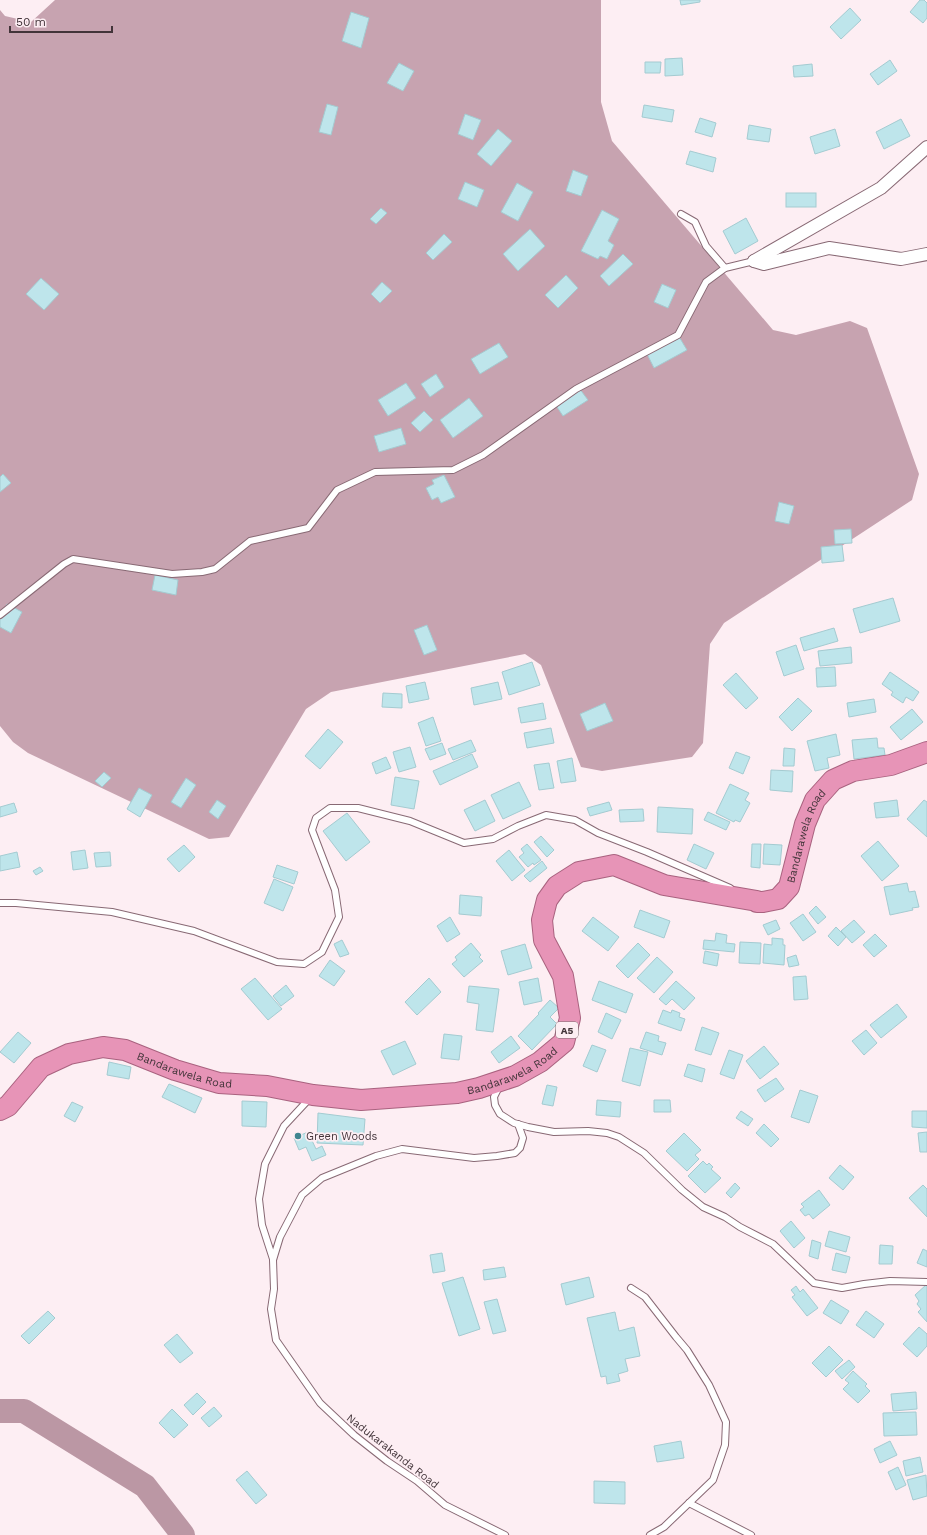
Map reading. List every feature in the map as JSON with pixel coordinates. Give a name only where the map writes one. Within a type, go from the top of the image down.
[{"type":"highway","name":"Bandarawela Road","points":[[0,1110],[8,1106],[41,1067],[69,1054],[103,1047],[125,1050],[175,1070],[219,1083],[268,1086],[313,1095],[362,1100],[457,1093],[479,1088],[515,1076],[540,1062],[564,1042],[570,1018],[563,976],[544,940],[542,920],[548,900],[557,886],[579,872],[614,865],[664,885],[763,902],[778,899],[789,887],[805,824],[815,800],[833,780],[853,771],[892,765],[927,752]]},
{"type":"street","points":[[754,261],[881,188],[927,147]]},
{"type":"street","points":[[754,261],[764,264],[829,248],[901,259],[927,254]]},
{"type":"lane","points":[[681,214],[695,222],[706,246],[725,268]]},
{"type":"lane","points":[[0,615],[64,564],[73,559],[172,574],[202,572],[215,569],[250,541],[308,528],[337,490],[375,472],[453,470],[483,455],[576,389],[678,334],[706,282],[725,268],[754,261]]},
{"type":"lane","points":[[0,903],[16,903],[112,912],[194,931],[277,962],[304,964],[322,952],[339,917],[335,890],[312,830],[316,818],[330,808],[358,808],[410,821],[464,843],[493,839],[518,826],[546,815],[575,820],[598,833],[647,852],[757,901]]},
{"type":"lane","points":[[505,1079],[497,1089],[494,1097],[495,1105],[500,1114],[518,1124],[554,1132],[588,1131],[608,1133],[619,1137],[644,1153],[682,1190],[703,1207],[725,1217],[740,1227],[773,1244],[814,1283],[842,1288],[890,1281],[927,1282]]},
{"type":"lane","points":[[273,1260],[262,1225],[259,1199],[265,1164],[284,1126],[313,1095]]},
{"type":"lane","name":"Nadukarakanda Road","points":[[505,1535],[445,1505],[417,1481],[387,1461],[354,1435],[320,1402],[276,1340],[271,1309],[274,1289],[273,1260],[280,1237],[302,1195],[322,1178],[376,1156],[402,1150],[474,1158],[514,1153],[520,1148],[523,1138],[518,1124]]},
{"type":"lane","points":[[631,1288],[645,1297],[687,1350],[709,1385],[726,1422],[725,1445],[713,1480],[664,1527],[650,1535]]},
{"type":"lane","points":[[689,1503],[751,1535]]},
{"type":"shaded area","points":[[55,0],[601,0],[601,102],[612,141],[773,330],[796,335],[850,321],[867,328],[919,474],[912,500],[724,623],[710,644],[703,743],[692,757],[602,771],[581,767],[541,665],[525,654],[331,692],[306,709],[229,837],[209,839],[28,753],[13,742],[0,726],[0,10],[5,16],[31,22]]},
{"type":"building","points":[[680,0],[700,0],[700,2],[681,5]]},
{"type":"building","points":[[920,0],[924,0],[927,3],[927,18],[923,23],[910,12]]},
{"type":"building","points":[[850,8],[861,20],[841,39],[830,27]]},
{"type":"building","points":[[351,12],[369,18],[361,48],[342,41]]},
{"type":"building","points":[[682,58],[683,75],[665,76],[665,59]]},
{"type":"building","points":[[890,60],[897,71],[878,85],[870,74]]},
{"type":"building","points":[[645,62],[661,62],[660,73],[645,73]]},
{"type":"building","points":[[399,63],[414,71],[403,91],[387,83]]},
{"type":"building","points":[[812,64],[813,76],[794,77],[793,66]]},
{"type":"building","points":[[327,104],[338,107],[331,135],[319,132]]},
{"type":"building","points":[[644,105],[674,110],[672,122],[642,117]]},
{"type":"building","points":[[465,114],[481,120],[473,140],[458,134]]},
{"type":"building","points":[[700,118],[716,123],[712,137],[695,132]]},
{"type":"building","points":[[901,119],[910,136],[884,149],[876,132]]},
{"type":"building","points":[[749,125],[771,129],[769,142],[747,139]]},
{"type":"building","points":[[498,129],[512,141],[491,166],[477,154]]},
{"type":"building","points":[[835,129],[840,146],[815,154],[810,137]]},
{"type":"building","points":[[690,151],[716,158],[713,172],[686,164]]},
{"type":"building","points":[[573,170],[588,176],[581,196],[566,191]]},
{"type":"building","points":[[465,182],[484,190],[477,207],[458,199]]},
{"type":"building","points":[[517,183],[533,192],[518,221],[501,212]]},
{"type":"building","points":[[786,193],[816,193],[816,207],[786,207]]},
{"type":"building","points":[[381,208],[387,213],[376,224],[370,219]]},
{"type":"building","points":[[602,210],[619,219],[608,241],[614,245],[607,259],[600,256],[598,259],[581,251]]},
{"type":"building","points":[[746,218],[758,241],[735,254],[723,231]]},
{"type":"building","points":[[530,229],[545,246],[518,271],[503,254]]},
{"type":"building","points":[[444,234],[452,242],[433,260],[426,253]]},
{"type":"building","points":[[623,254],[633,264],[609,286],[600,276]]},
{"type":"building","points":[[566,275],[578,288],[558,308],[545,295]]},
{"type":"building","points":[[41,278],[59,294],[44,310],[26,294]]},
{"type":"building","points":[[382,282],[392,291],[380,303],[371,294]]},
{"type":"building","points":[[662,284],[676,290],[668,308],[654,302]]},
{"type":"building","points":[[678,335],[687,350],[654,368],[646,352]]},
{"type":"building","points":[[499,343],[508,357],[480,374],[471,359]]},
{"type":"building","points":[[436,374],[444,387],[430,397],[421,384]]},
{"type":"building","points":[[406,383],[416,398],[388,416],[378,400]]},
{"type":"building","points":[[579,388],[588,400],[563,416],[555,404]]},
{"type":"building","points":[[469,398],[483,416],[453,438],[440,420]]},
{"type":"building","points":[[424,411],[433,420],[420,432],[411,423]]},
{"type":"building","points":[[401,428],[406,444],[379,452],[374,436]]},
{"type":"building","points":[[3,474],[11,483],[0,492],[0,477]]},
{"type":"building","points":[[444,475],[455,497],[441,503],[438,497],[432,500],[426,488],[434,484],[432,480]]},
{"type":"building","points":[[779,502],[794,506],[789,524],[775,521]]},
{"type":"building","points":[[851,529],[852,543],[835,544],[834,530]]},
{"type":"building","points":[[842,545],[844,561],[822,563],[821,547]]},
{"type":"building","points":[[155,575],[178,580],[176,595],[152,590]]},
{"type":"building","points":[[893,598],[900,621],[860,633],[853,609]]},
{"type":"building","points":[[7,604],[22,612],[11,633],[0,627],[0,617]]},
{"type":"building","points":[[427,625],[437,650],[424,655],[414,630]]},
{"type":"building","points":[[834,628],[838,641],[804,651],[800,638]]},
{"type":"building","points":[[796,645],[804,669],[784,676],[776,652]]},
{"type":"building","points":[[851,647],[852,663],[820,666],[818,651]]},
{"type":"building","points":[[532,662],[540,685],[509,695],[502,672]]},
{"type":"building","points":[[835,667],[836,686],[817,687],[816,668]]},
{"type":"building","points":[[890,672],[919,692],[913,701],[906,697],[903,703],[891,695],[893,692],[882,684]]},
{"type":"building","points":[[736,673],[758,698],[746,709],[723,685]]},
{"type":"building","points":[[425,682],[429,699],[409,703],[406,686]]},
{"type":"building","points":[[498,682],[502,699],[474,705],[471,688]]},
{"type":"building","points":[[383,693],[402,694],[402,708],[382,707]]},
{"type":"building","points":[[798,698],[812,711],[792,731],[779,717]]},
{"type":"building","points":[[874,699],[876,712],[849,717],[847,703]]},
{"type":"building","points":[[543,703],[546,719],[521,723],[518,708]]},
{"type":"building","points":[[605,703],[613,721],[587,731],[580,714]]},
{"type":"building","points":[[912,709],[923,722],[901,740],[890,727]]},
{"type":"building","points":[[433,717],[441,741],[426,746],[418,723]]},
{"type":"building","points":[[551,728],[554,743],[527,748],[524,733]]},
{"type":"building","points":[[328,729],[343,742],[320,769],[305,756]]},
{"type":"building","points":[[836,734],[840,755],[827,758],[829,768],[815,771],[807,741]]},
{"type":"building","points":[[877,738],[878,748],[884,748],[885,755],[854,759],[852,740]]},
{"type":"building","points":[[471,740],[476,751],[453,760],[448,749]]},
{"type":"building","points":[[442,743],[446,754],[430,760],[425,749]]},
{"type":"building","points":[[410,747],[416,767],[399,772],[393,752]]},
{"type":"building","points":[[784,748],[795,749],[794,766],[783,766]]},
{"type":"building","points":[[736,752],[750,757],[743,774],[729,768]]},
{"type":"building","points":[[472,754],[478,767],[440,785],[433,771]]},
{"type":"building","points":[[386,757],[391,768],[376,774],[372,763]]},
{"type":"building","points":[[572,758],[576,781],[561,783],[557,761]]},
{"type":"building","points":[[549,763],[554,788],[539,790],[534,765]]},
{"type":"building","points":[[771,770],[793,771],[792,792],[770,790]]},
{"type":"building","points":[[104,772],[111,778],[102,787],[95,781]]},
{"type":"building","points":[[395,777],[419,781],[414,809],[391,805]]},
{"type":"building","points":[[186,778],[196,785],[181,808],[171,802]]},
{"type":"building","points":[[519,782],[531,806],[503,819],[491,795]]},
{"type":"building","points":[[730,784],[749,793],[745,800],[750,803],[740,822],[735,820],[734,822],[716,813]]},
{"type":"building","points":[[139,788],[152,795],[140,817],[127,809]]},
{"type":"building","points":[[217,800],[226,806],[218,819],[209,812]]},
{"type":"building","points":[[485,800],[495,821],[475,831],[464,810]]},
{"type":"building","points":[[897,800],[899,816],[876,818],[874,803]]},
{"type":"building","points":[[924,800],[927,802],[927,837],[907,819]]},
{"type":"building","points":[[609,802],[612,810],[590,816],[587,808]]},
{"type":"building","points":[[14,803],[17,812],[0,817],[0,807]]},
{"type":"building","points":[[658,807],[693,809],[692,834],[657,832]]},
{"type":"building","points":[[643,809],[644,821],[620,822],[619,810]]},
{"type":"building","points":[[708,812],[730,822],[726,830],[704,820]]},
{"type":"building","points":[[347,813],[370,842],[346,861],[323,831]]},
{"type":"building","points":[[541,836],[554,850],[547,857],[534,842]]},
{"type":"building","points":[[878,841],[899,866],[882,881],[861,856]]},
{"type":"building","points":[[527,844],[541,860],[528,867],[519,857],[524,853],[521,849]]},
{"type":"building","points":[[694,844],[714,853],[706,869],[687,860]]},
{"type":"building","points":[[752,844],[761,844],[760,868],[751,867]]},
{"type":"building","points":[[764,844],[782,845],[780,865],[763,864]]},
{"type":"building","points":[[184,845],[195,857],[179,872],[167,859]]},
{"type":"building","points":[[85,850],[88,868],[73,870],[71,852]]},
{"type":"building","points":[[509,850],[525,870],[512,881],[496,861]]},
{"type":"building","points":[[17,852],[20,867],[0,871],[0,856]]},
{"type":"building","points":[[110,852],[111,866],[96,867],[94,853]]},
{"type":"building","points":[[542,861],[547,868],[530,882],[524,876]]},
{"type":"building","points":[[277,865],[298,872],[294,884],[273,877]]},
{"type":"building","points":[[40,867],[43,871],[36,875],[33,871]]},
{"type":"building","points":[[274,879],[293,887],[283,911],[264,903]]},
{"type":"building","points":[[907,883],[909,892],[915,891],[919,907],[912,908],[913,910],[890,915],[884,887]]},
{"type":"building","points":[[460,895],[482,897],[481,916],[459,914]]},
{"type":"building","points":[[816,906],[826,917],[818,924],[809,913]]},
{"type":"building","points":[[640,910],[670,921],[664,938],[634,927]]},
{"type":"building","points":[[803,914],[816,932],[803,941],[790,923]]},
{"type":"building","points":[[450,917],[460,934],[447,942],[437,926]]},
{"type":"building","points":[[593,917],[619,937],[608,951],[582,931]]},
{"type":"building","points":[[776,920],[780,929],[768,935],[763,925]]},
{"type":"building","points":[[854,920],[865,932],[852,943],[841,931]]},
{"type":"building","points":[[836,927],[846,937],[838,946],[828,936]]},
{"type":"building","points":[[716,933],[727,935],[726,943],[735,944],[734,952],[703,949],[704,940],[715,941]]},
{"type":"building","points":[[875,934],[887,946],[874,957],[863,945]]},
{"type":"building","points":[[772,938],[783,939],[783,945],[785,945],[784,965],[763,963],[764,944],[772,945]]},
{"type":"building","points":[[342,940],[349,954],[340,957],[334,944]]},
{"type":"building","points":[[740,942],[761,943],[760,964],[739,963]]},
{"type":"building","points":[[471,943],[481,955],[479,957],[483,961],[464,977],[452,964],[457,960],[455,957]]},
{"type":"building","points":[[638,943],[650,955],[628,978],[616,966]]},
{"type":"building","points":[[525,944],[532,968],[508,975],[501,951]]},
{"type":"building","points":[[705,951],[719,954],[717,966],[703,963]]},
{"type":"building","points":[[796,955],[799,965],[789,967],[787,958]]},
{"type":"building","points":[[657,957],[673,972],[654,993],[637,978]]},
{"type":"building","points":[[330,960],[345,971],[334,986],[319,976]]},
{"type":"building","points":[[806,976],[808,999],[794,1000],[793,977]]},
{"type":"building","points":[[255,978],[282,1009],[268,1020],[241,989]]},
{"type":"building","points":[[429,978],[441,992],[417,1015],[405,1002]]},
{"type":"building","points":[[538,978],[542,1001],[524,1005],[519,982]]},
{"type":"building","points":[[599,981],[633,994],[626,1013],[592,1000]]},
{"type":"building","points":[[676,981],[695,998],[684,1010],[672,999],[666,1005],[659,999]]},
{"type":"building","points":[[286,985],[294,996],[281,1006],[273,996]]},
{"type":"building","points":[[469,986],[499,989],[493,1032],[476,1030],[479,1004],[467,1002]]},
{"type":"building","points":[[550,1000],[559,1008],[550,1017],[557,1024],[532,1050],[518,1036]]},
{"type":"building","points":[[897,1004],[907,1017],[881,1038],[870,1025]]},
{"type":"building","points":[[663,1010],[671,1013],[672,1010],[680,1013],[679,1017],[685,1019],[681,1031],[658,1023]]},
{"type":"building","points":[[606,1013],[621,1020],[612,1039],[598,1032]]},
{"type":"building","points":[[702,1027],[719,1033],[711,1055],[695,1050]]},
{"type":"building","points":[[866,1030],[877,1043],[864,1055],[852,1041]]},
{"type":"building","points":[[18,1032],[31,1043],[14,1063],[0,1052]]},
{"type":"building","points":[[646,1032],[659,1036],[658,1041],[666,1043],[662,1055],[640,1048]]},
{"type":"building","points":[[444,1034],[462,1036],[459,1060],[441,1058]]},
{"type":"building","points":[[511,1036],[520,1048],[499,1063],[491,1052]]},
{"type":"building","points":[[405,1041],[416,1064],[393,1075],[381,1051]]},
{"type":"building","points":[[592,1045],[606,1050],[597,1072],[583,1066]]},
{"type":"building","points":[[764,1046],[779,1064],[760,1079],[746,1061]]},
{"type":"building","points":[[630,1048],[648,1052],[640,1086],[622,1081]]},
{"type":"building","points":[[729,1050],[743,1055],[734,1079],[720,1074]]},
{"type":"building","points":[[109,1062],[131,1067],[129,1079],[107,1075]]},
{"type":"building","points":[[688,1064],[705,1069],[702,1082],[684,1076]]},
{"type":"building","points":[[776,1078],[784,1089],[765,1102],[757,1090]]},
{"type":"building","points":[[169,1084],[202,1098],[195,1113],[162,1097]]},
{"type":"building","points":[[547,1085],[557,1087],[553,1106],[542,1104]]},
{"type":"building","points":[[800,1090],[818,1096],[809,1123],[791,1117]]},
{"type":"building","points":[[597,1100],[621,1102],[620,1117],[596,1115]]},
{"type":"building","points":[[654,1100],[670,1100],[671,1112],[654,1112]]},
{"type":"building","points":[[242,1101],[267,1102],[266,1127],[242,1126]]},
{"type":"building","points":[[72,1102],[83,1107],[75,1122],[64,1116]]},
{"type":"building","points":[[741,1111],[753,1119],[748,1126],[736,1118]]},
{"type":"building","points":[[912,1111],[927,1111],[927,1128],[912,1127]]},
{"type":"building","points":[[318,1113],[365,1119],[363,1145],[317,1143]]},
{"type":"building","points":[[764,1124],[779,1139],[771,1147],[756,1133]]},
{"type":"building","points":[[308,1132],[316,1149],[322,1146],[326,1155],[312,1161],[306,1147],[299,1150],[294,1138]]},
{"type":"building","points":[[927,1132],[927,1152],[920,1152],[918,1133]]},
{"type":"building","points":[[684,1133],[701,1150],[695,1155],[699,1159],[687,1171],[666,1151]]},
{"type":"building","points":[[703,1161],[707,1165],[709,1163],[713,1167],[711,1169],[721,1178],[705,1193],[688,1176]]},
{"type":"building","points":[[840,1165],[854,1177],[843,1190],[829,1178]]},
{"type":"building","points":[[735,1183],[740,1188],[731,1198],[726,1193]]},
{"type":"building","points":[[923,1185],[927,1189],[927,1217],[909,1198]]},
{"type":"building","points":[[819,1190],[830,1205],[813,1219],[809,1214],[805,1216],[800,1210],[804,1207],[801,1204]]},
{"type":"building","points":[[791,1221],[805,1238],[794,1248],[780,1231]]},
{"type":"building","points":[[829,1231],[850,1237],[846,1252],[825,1246]]},
{"type":"building","points":[[812,1240],[821,1243],[818,1259],[809,1256]]},
{"type":"building","points":[[880,1245],[893,1246],[892,1264],[879,1264]]},
{"type":"building","points":[[923,1249],[927,1251],[927,1267],[917,1263]]},
{"type":"building","points":[[442,1253],[445,1271],[433,1273],[430,1255]]},
{"type":"building","points":[[836,1253],[850,1257],[846,1273],[832,1270]]},
{"type":"building","points":[[504,1267],[506,1277],[484,1280],[483,1270]]},
{"type":"building","points":[[463,1277],[480,1329],[459,1336],[442,1283]]},
{"type":"building","points":[[589,1277],[594,1297],[566,1305],[561,1284]]},
{"type":"building","points":[[927,1284],[927,1322],[918,1312],[921,1309],[917,1304],[919,1301],[915,1295]]},
{"type":"building","points":[[796,1286],[800,1292],[803,1289],[818,1308],[807,1316],[792,1297],[795,1295],[791,1290]]},
{"type":"building","points":[[497,1299],[506,1331],[493,1334],[484,1302]]},
{"type":"building","points":[[831,1300],[849,1311],[841,1324],[823,1313]]},
{"type":"building","points":[[48,1311],[55,1318],[29,1344],[21,1336]]},
{"type":"building","points":[[866,1311],[884,1324],[874,1338],[856,1325]]},
{"type":"building","points":[[615,1312],[619,1331],[634,1327],[640,1356],[625,1359],[628,1371],[618,1374],[620,1381],[607,1384],[606,1376],[601,1377],[587,1318]]},
{"type":"building","points":[[919,1327],[927,1334],[927,1346],[917,1357],[903,1344]]},
{"type":"building","points":[[177,1334],[193,1353],[180,1363],[164,1345]]},
{"type":"building","points":[[829,1346],[843,1360],[826,1377],[812,1363]]},
{"type":"building","points":[[849,1360],[855,1367],[842,1379],[835,1371]]},
{"type":"building","points":[[853,1371],[867,1384],[865,1386],[870,1391],[858,1403],[843,1389],[849,1383],[845,1380]]},
{"type":"building","points":[[916,1392],[917,1409],[893,1411],[891,1394]]},
{"type":"building","points":[[197,1393],[206,1402],[193,1415],[184,1405]]},
{"type":"building","points":[[214,1407],[222,1416],[209,1427],[201,1418]]},
{"type":"building","points":[[172,1409],[188,1425],[174,1438],[159,1423]]},
{"type":"building","points":[[916,1412],[917,1435],[884,1436],[883,1413]]},
{"type":"building","points":[[681,1441],[684,1458],[657,1462],[654,1446]]},
{"type":"building","points":[[890,1441],[897,1455],[880,1463],[874,1449]]},
{"type":"building","points":[[920,1457],[923,1472],[906,1476],[903,1461]]},
{"type":"building","points":[[898,1467],[906,1485],[896,1490],[888,1472]]},
{"type":"building","points":[[247,1471],[267,1495],[256,1504],[236,1480]]},
{"type":"building","points":[[926,1475],[927,1496],[913,1500],[907,1480]]},
{"type":"building","points":[[594,1481],[625,1482],[625,1504],[594,1503]]},
{"type":"waterway","points":[[0,1411],[24,1411],[145,1486],[183,1535]]},
{"type":"place","name":"Green Woods","points":[[298,1136]]}]
